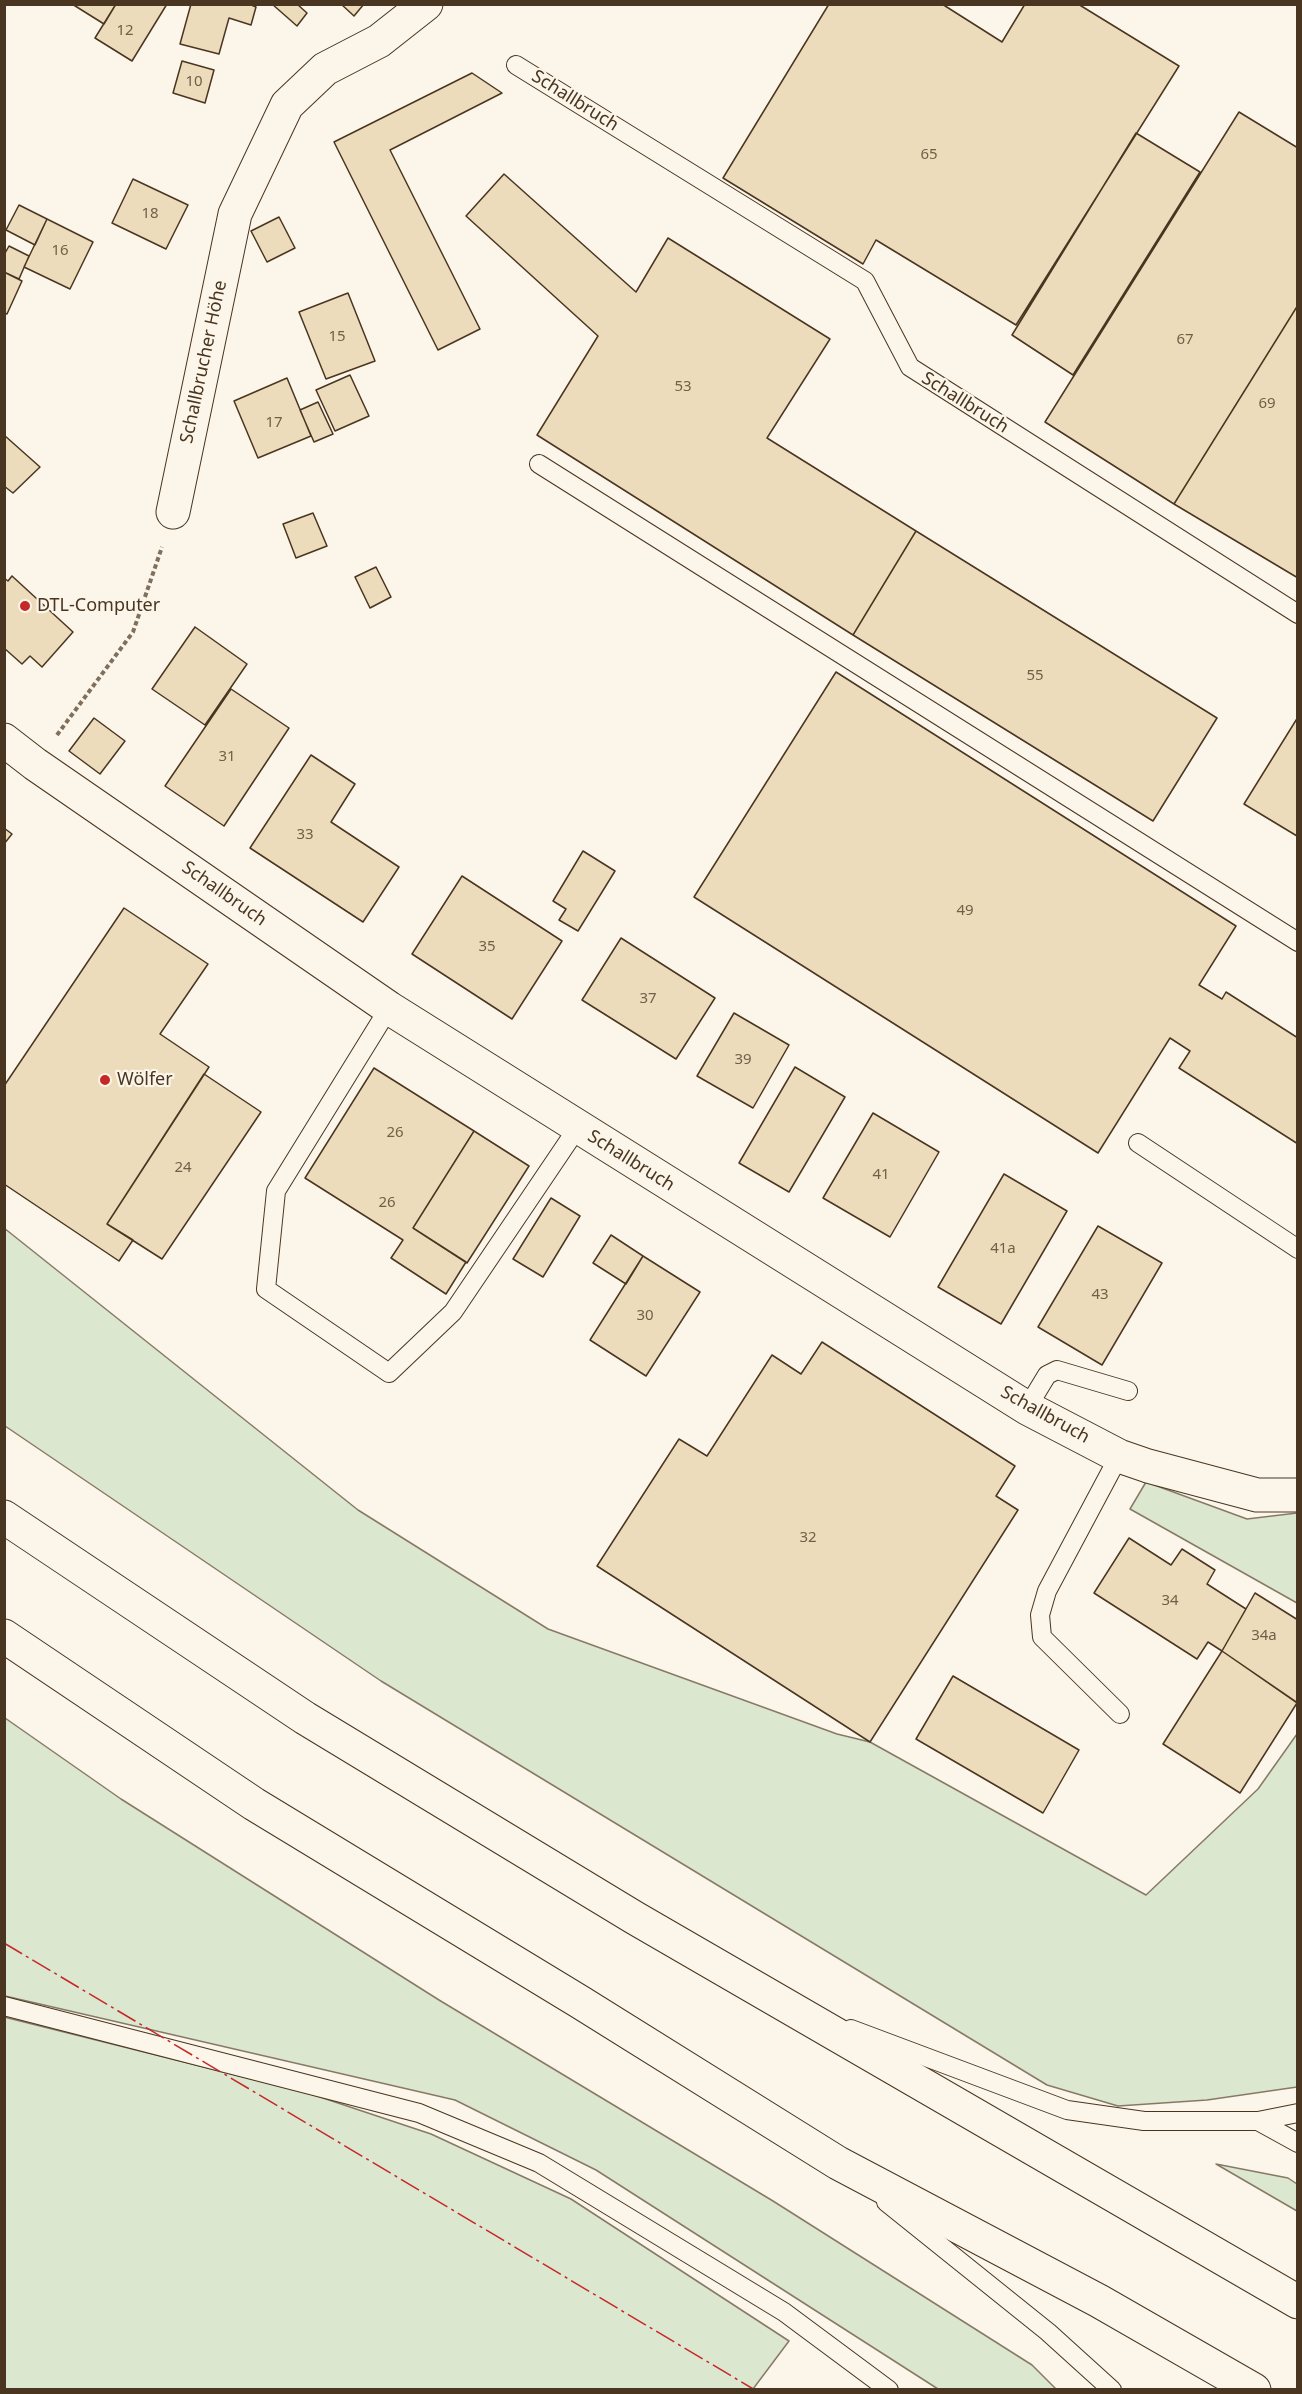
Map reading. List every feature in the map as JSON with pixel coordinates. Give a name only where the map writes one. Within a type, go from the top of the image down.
[{"type":"main road","name":"Schallbrucher Höhe","points":[[173,512],[235,214],[287,105],[325,69],[379,41],[426,4]]},
{"type":"main road","name":"Schallbruch","points":[[4,740],[35,764],[389,1008],[1027,1408],[1119,1456],[1148,1466],[1257,1495],[1298,1495]]},
{"type":"main road","points":[[4,1517],[305,1718],[779,2003],[1298,2302]]},
{"type":"main road","points":[[4,1636],[254,1803],[838,2163],[1099,2301],[1254,2390]]},
{"type":"lane","name":"Schallbruch","points":[[516,65],[864,281],[910,368],[1298,614]]},
{"type":"lane","points":[[539,464],[1298,942]]},
{"type":"lane","points":[[389,1008],[276,1191],[266,1289],[390,1373],[453,1312],[578,1127]]},
{"type":"lane","points":[[1138,1143],[1298,1249]]},
{"type":"lane","points":[[1027,1408],[1047,1375],[1057,1370],[1128,1391]]},
{"type":"lane","points":[[1119,1456],[1047,1591],[1040,1615],[1042,1637],[1119,1714]]},
{"type":"lane","points":[[779,2003],[1067,2110],[1144,2121],[1258,2121],[1298,2113]]},
{"type":"lane","points":[[4,2006],[418,2113],[539,2163],[645,2224],[784,2312],[889,2390]]},
{"type":"lane","points":[[1258,2121],[1298,2143]]},
{"type":"lane","points":[[838,2163],[1048,2332],[1112,2390]]},
{"type":"path","points":[[35,764],[133,632],[173,512]]},
{"type":"green space","points":[[4,1228],[358,1510],[548,1629],[837,1734],[870,1742],[1146,1895],[1258,1789],[1297,1734],[1297,2087],[1207,2100],[1118,2106],[1047,2085],[381,1681],[5,1426]]},
{"type":"green space","points":[[1146,1482],[1247,1519],[1297,1513],[1297,1603],[1130,1509]]},
{"type":"green space","points":[[5,1718],[121,1799],[439,2000],[773,2201],[1032,2365],[1056,2389],[938,2389],[596,2170],[455,2100],[5,1996]]},
{"type":"green space","points":[[4,2017],[308,2093],[431,2134],[571,2199],[789,2341],[753,2389],[5,2389]]},
{"type":"green space","points":[[1216,2164],[1288,2178],[1297,2184],[1297,2211]]},
{"type":"building","points":[[72,4],[116,4],[104,24]]},
{"type":"building","points":[[116,4],[167,4],[132,61],[95,38]]},
{"type":"building","points":[[191,4],[249,4],[256,7],[251,25],[229,18],[219,54],[180,44]]},
{"type":"building","points":[[272,4],[297,4],[307,13],[297,26]]},
{"type":"building","points":[[341,4],[364,4],[354,16]]},
{"type":"building","points":[[829,4],[942,4],[1002,42],[1025,4],[1078,4],[1179,66],[1016,325],[876,240],[863,264],[723,178]]},
{"type":"building","points":[[182,61],[214,70],[205,103],[173,93]]},
{"type":"building","points":[[472,73],[502,93],[390,150],[480,329],[438,350],[334,142]]},
{"type":"building","points":[[1239,112],[1298,148],[1298,305],[1174,504],[1045,422]]},
{"type":"building","points":[[1136,133],[1200,172],[1073,375],[1012,335]]},
{"type":"building","points":[[504,174],[636,292],[668,238],[830,339],[767,438],[916,531],[853,635],[537,435],[598,336],[466,216]]},
{"type":"building","points":[[133,179],[188,205],[166,249],[112,223]]},
{"type":"building","points":[[19,205],[47,219],[35,245],[6,230]]},
{"type":"building","points":[[279,217],[295,248],[267,262],[251,231]]},
{"type":"building","points":[[47,219],[93,242],[70,289],[24,267]]},
{"type":"building","points":[[9,246],[29,256],[19,279],[4,272],[4,255]]},
{"type":"building","points":[[4,272],[22,281],[7,314],[4,313]]},
{"type":"building","points":[[348,293],[375,361],[326,379],[299,312]]},
{"type":"building","points":[[1298,305],[1298,578],[1174,504]]},
{"type":"building","points":[[350,375],[369,416],[335,431],[316,390]]},
{"type":"building","points":[[287,378],[311,436],[258,458],[234,401]]},
{"type":"building","points":[[318,402],[333,434],[314,442],[300,410]]},
{"type":"building","points":[[4,435],[40,467],[13,493],[4,486]]},
{"type":"building","points":[[313,513],[327,546],[296,558],[283,524]]},
{"type":"building","points":[[916,531],[1217,718],[1153,821],[853,635]]},
{"type":"building","points":[[376,567],[391,597],[370,608],[355,577]]},
{"type":"building","name":"DTL-Computer","points":[[12,576],[73,632],[42,667],[30,656],[22,664],[4,648],[4,578],[8,581]]},
{"type":"building","points":[[195,627],[247,664],[205,725],[152,689]]},
{"type":"building","points":[[836,672],[1236,926],[1199,985],[1222,999],[1226,992],[1298,1038],[1298,1144],[1179,1068],[1190,1051],[1170,1038],[1098,1153],[694,897]]},
{"type":"building","points":[[231,689],[289,728],[224,826],[165,786]]},
{"type":"building","points":[[1298,717],[1298,835],[1297,836],[1244,804]]},
{"type":"building","points":[[94,718],[125,741],[100,774],[69,751]]},
{"type":"building","points":[[311,755],[355,784],[331,822],[399,867],[363,922],[250,848]]},
{"type":"building","points":[[4,828],[12,834],[4,844]]},
{"type":"building","points":[[583,851],[615,871],[578,931],[559,920],[566,909],[553,901]]},
{"type":"building","points":[[462,876],[562,941],[512,1019],[412,954]]},
{"type":"building","name":"Wölfer","points":[[124,908],[208,964],[160,1034],[209,1067],[107,1224],[133,1240],[119,1261],[4,1184],[4,1086]]},
{"type":"building","points":[[621,938],[715,998],[676,1059],[582,1000]]},
{"type":"building","points":[[734,1013],[789,1045],[753,1108],[697,1076]]},
{"type":"building","points":[[795,1067],[845,1097],[789,1192],[739,1163]]},
{"type":"building","points":[[374,1068],[474,1131],[413,1228],[466,1262],[446,1294],[391,1258],[403,1240],[305,1178]]},
{"type":"building","name":"Wölfer","points":[[204,1074],[261,1112],[162,1259],[107,1224]]},
{"type":"building","points":[[873,1113],[939,1152],[890,1237],[823,1198]]},
{"type":"building","points":[[474,1131],[529,1166],[467,1263],[413,1228]]},
{"type":"building","points":[[1004,1174],[1067,1211],[1001,1324],[938,1287]]},
{"type":"building","points":[[551,1198],[580,1216],[543,1277],[513,1259]]},
{"type":"building","points":[[1098,1226],[1162,1263],[1102,1365],[1038,1327]]},
{"type":"building","points":[[611,1235],[643,1256],[626,1284],[593,1263]]},
{"type":"building","points":[[643,1256],[700,1292],[646,1376],[590,1340]]},
{"type":"building","points":[[822,1342],[1015,1466],[996,1496],[1018,1510],[870,1742],[597,1566],[679,1439],[707,1456],[772,1355],[801,1374]]},
{"type":"building","points":[[1129,1538],[1171,1565],[1182,1549],[1215,1570],[1207,1584],[1246,1609],[1222,1651],[1208,1642],[1197,1659],[1094,1593]]},
{"type":"building","points":[[1255,1593],[1298,1620],[1298,1703],[1222,1651]]},
{"type":"building","points":[[1222,1651],[1297,1703],[1240,1793],[1163,1744]]},
{"type":"building","points":[[953,1676],[1079,1750],[1043,1813],[916,1739]]},
{"type":"power","points":[[4,1943],[755,2390]]},
{"type":"place","name":"DTL-Computer","points":[[25,606]]},
{"type":"place","name":"Wölfer","points":[[105,1080]]}]
